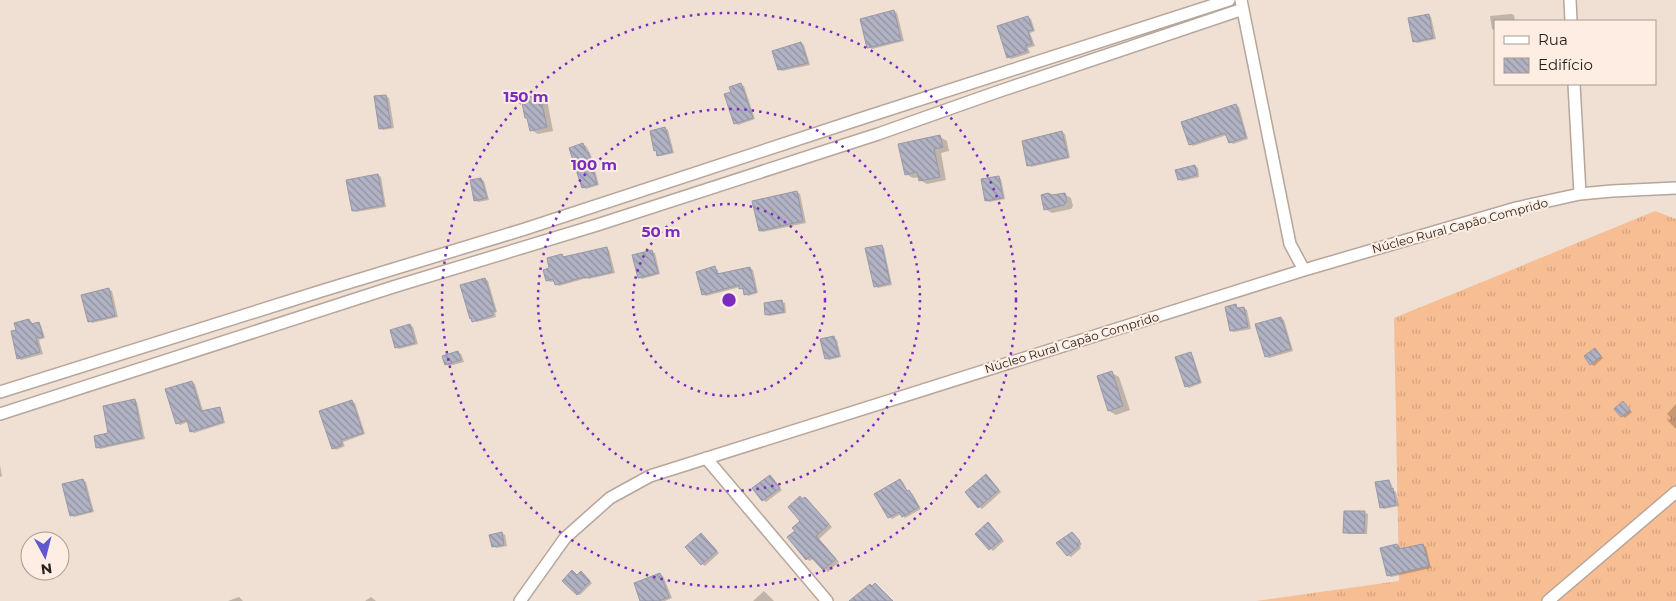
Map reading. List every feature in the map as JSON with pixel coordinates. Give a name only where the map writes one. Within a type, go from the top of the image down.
[{"type":"street","points":[[0,392],[287,301],[525,229],[1229,0]]},
{"type":"street","points":[[1570,0],[1571,20]]},
{"type":"street","points":[[0,414],[293,319],[597,225],[803,158],[1242,5],[1290,244],[1304,270]]},
{"type":"street","points":[[1574,85],[1580,194]]},
{"type":"street","points":[[796,140],[803,158]]},
{"type":"street","name":"Núcleo Rural Capão Comprido","points":[[520,601],[565,538],[610,498],[650,476],[1304,270],[1516,208],[1580,194],[1676,188]]},
{"type":"street","points":[[287,301],[293,319]]},
{"type":"street","points":[[113,356],[119,375]]},
{"type":"street","points":[[706,458],[827,601]]},
{"type":"street","points":[[1548,601],[1676,492]]},
{"type":"green space","points":[[1655,211],[1676,219],[1676,601],[1256,601],[1399,581],[1394,318]]},
{"type":"building","points":[[894,10],[901,40],[867,48],[860,19]]},
{"type":"building","points":[[1429,14],[1433,38],[1413,42],[1408,18]]},
{"type":"building","points":[[1028,16],[1033,30],[1028,31],[1032,44],[1025,46],[1027,51],[1007,58],[997,26]]},
{"type":"building","points":[[801,42],[808,63],[778,70],[772,51]]},
{"type":"building","points":[[741,83],[753,118],[734,124],[724,94],[731,92],[729,87]]},
{"type":"building","points":[[386,95],[391,127],[379,129],[374,96]]},
{"type":"building","points":[[540,95],[547,127],[530,131],[521,98]]},
{"type":"building","points":[[1236,104],[1246,137],[1229,143],[1225,133],[1189,145],[1181,122]]},
{"type":"building","points":[[665,127],[672,152],[657,156],[656,150],[654,151],[650,131]]},
{"type":"building","points":[[1062,131],[1068,157],[1027,166],[1022,141]]},
{"type":"building","points":[[940,135],[943,147],[934,149],[940,177],[919,181],[917,172],[905,175],[898,144]]},
{"type":"building","points":[[583,143],[586,152],[588,152],[597,184],[582,188],[569,148]]},
{"type":"building","points":[[1195,165],[1197,175],[1178,180],[1175,170]]},
{"type":"building","points":[[378,174],[384,205],[352,211],[346,180]]},
{"type":"building","points":[[999,176],[1003,198],[985,201],[981,179]]},
{"type":"building","points":[[481,178],[487,198],[474,201],[470,180]]},
{"type":"building","points":[[797,191],[803,221],[759,231],[752,201]]},
{"type":"building","points":[[1048,193],[1052,195],[1065,193],[1067,201],[1064,205],[1044,210],[1041,195]]},
{"type":"building","points":[[882,245],[890,283],[874,287],[865,248]]},
{"type":"building","points":[[607,247],[612,272],[555,285],[553,279],[546,281],[543,270],[549,268],[547,258],[562,254],[563,257]]},
{"type":"building","points":[[652,250],[658,273],[638,278],[632,255]]},
{"type":"building","points":[[715,266],[717,274],[750,267],[756,292],[744,295],[743,288],[739,289],[739,285],[702,295],[696,272]]},
{"type":"building","points":[[485,278],[495,311],[492,311],[493,315],[472,322],[460,285]]},
{"type":"building","points":[[109,288],[115,316],[88,322],[81,295]]},
{"type":"building","points":[[782,300],[784,312],[765,315],[764,303]]},
{"type":"building","points":[[1236,304],[1237,308],[1244,307],[1248,327],[1230,331],[1225,307]]},
{"type":"building","points":[[1281,317],[1291,349],[1265,357],[1255,324]]},
{"type":"building","points":[[29,319],[31,324],[39,322],[43,337],[36,338],[40,352],[17,359],[11,331],[16,330],[14,323]]},
{"type":"building","points":[[410,324],[415,343],[395,348],[390,330]]},
{"type":"building","points":[[834,336],[839,356],[825,359],[820,339]]},
{"type":"building","points":[[1595,348],[1601,356],[1590,365],[1584,356]]},
{"type":"building","points":[[458,351],[461,360],[445,365],[442,356]]},
{"type":"building","points":[[1191,352],[1200,382],[1185,387],[1175,357]]},
{"type":"building","points":[[1112,371],[1123,406],[1108,411],[1097,376]]},
{"type":"building","points":[[192,381],[201,411],[220,407],[223,422],[190,432],[187,420],[176,424],[165,389]]},
{"type":"building","points":[[135,399],[142,438],[96,448],[94,436],[108,433],[103,406]]},
{"type":"building","points":[[352,400],[363,433],[341,440],[342,445],[332,449],[319,411]]},
{"type":"building","points":[[1623,401],[1630,410],[1621,417],[1614,409]]},
{"type":"building","points":[[986,474],[999,490],[978,508],[965,492]]},
{"type":"building","points":[[770,475],[780,488],[762,501],[752,488]]},
{"type":"building","points":[[83,479],[92,511],[70,516],[62,484]]},
{"type":"building","points":[[900,479],[919,507],[902,517],[899,512],[888,518],[874,494]]},
{"type":"building","points":[[1389,480],[1391,489],[1393,488],[1396,505],[1380,508],[1375,482]]},
{"type":"building","points":[[800,496],[802,499],[805,497],[829,524],[816,536],[836,559],[823,570],[810,556],[806,560],[787,537],[795,531],[792,528],[800,521],[788,507]]},
{"type":"building","points":[[1344,511],[1365,511],[1364,533],[1343,533]]},
{"type":"building","points":[[988,522],[1002,539],[989,550],[975,534]]},
{"type":"building","points":[[502,532],[504,545],[492,547],[489,535]]},
{"type":"building","points":[[1072,532],[1080,541],[1079,546],[1067,556],[1056,543]]},
{"type":"building","points":[[701,533],[717,551],[701,565],[685,547]]},
{"type":"building","points":[[1397,544],[1398,549],[1423,544],[1429,566],[1387,576],[1380,548]]},
{"type":"building","points":[[572,570],[577,575],[581,571],[590,581],[577,595],[562,581]]},
{"type":"building","points":[[660,573],[669,597],[659,601],[640,601],[634,583]]},
{"type":"building","points":[[875,583],[893,601],[849,601],[870,584],[872,586]]}]
